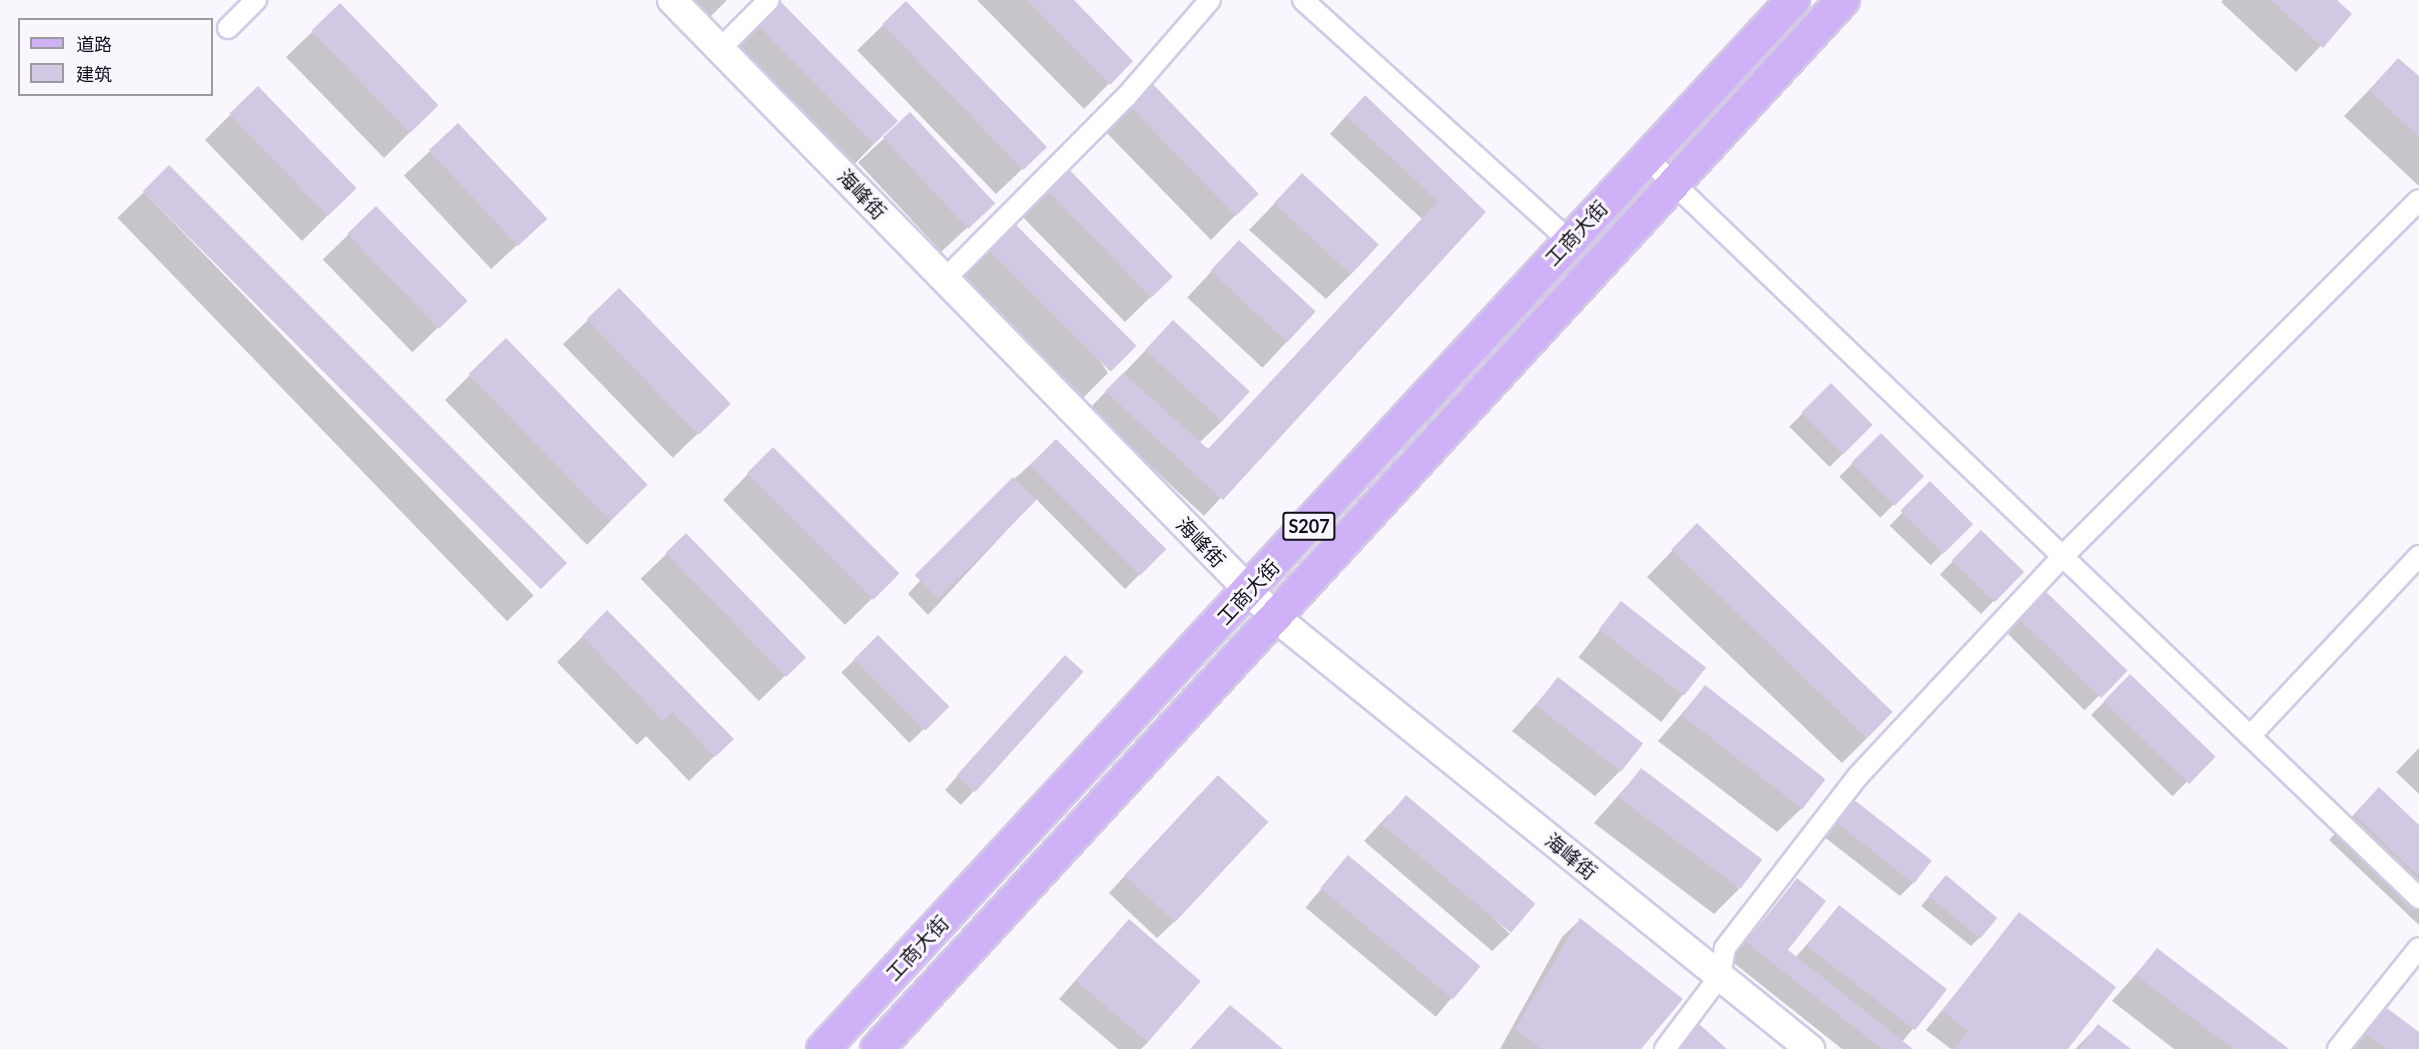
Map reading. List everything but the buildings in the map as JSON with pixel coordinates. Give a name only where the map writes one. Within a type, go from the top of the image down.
[{"type":"main road","name":"工商大街","points":[[823,1049],[1249,592],[1569,240],[1793,0]]},
{"type":"main road","name":"工商大街","points":[[877,1049],[1843,0]]},
{"type":"street","points":[[228,28],[256,0]]},
{"type":"street","name":"海峰街","points":[[672,0],[1275,617],[1810,1049]]},
{"type":"street","points":[[720,49],[769,0]]},
{"type":"street","points":[[945,279],[1126,97],[1210,0]]},
{"type":"street","points":[[1303,0],[1569,240]]},
{"type":"street","points":[[1646,158],[1675,183],[2419,898]]},
{"type":"street","points":[[1665,1049],[1720,976],[1725,948],[1858,776],[2063,556],[2419,200]]},
{"type":"street","points":[[2250,736],[2419,556]]},
{"type":"street","points":[[2338,1049],[2419,948]]}]
